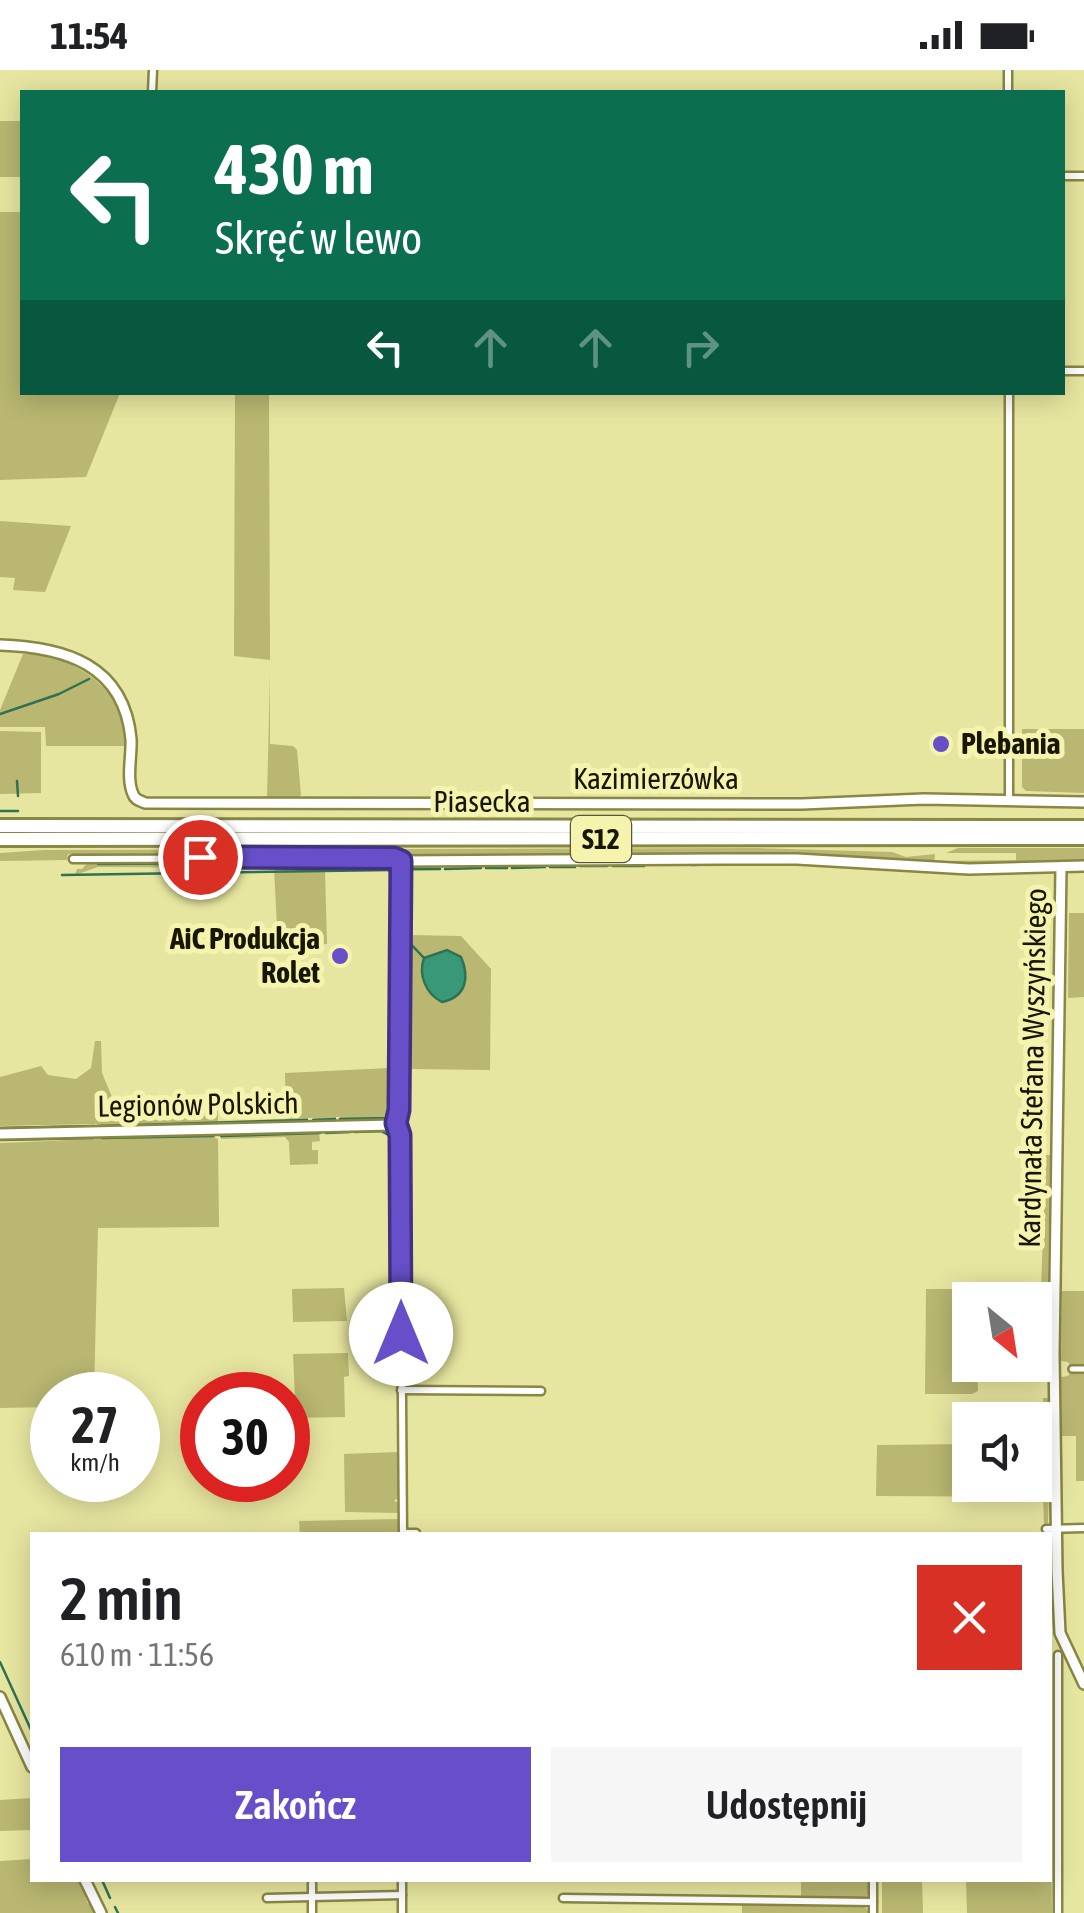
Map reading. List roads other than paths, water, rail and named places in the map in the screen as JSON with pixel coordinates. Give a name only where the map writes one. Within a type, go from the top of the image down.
[{"type":"highway","name":"Piasecka","points":[[0,826],[1084,826]]},
{"type":"highway","name":"Piasecka","points":[[0,838],[1084,838]]},
{"type":"highway","points":[[0,848],[101,838]]},
{"type":"street","points":[[1009,395],[1009,799],[1084,802]]},
{"type":"street","name":"Kazimierzówka","points":[[0,645],[56,650],[84,662],[102,676],[125,710],[132,792],[139,801],[746,804],[1009,799]]},
{"type":"street","points":[[73,859],[758,859],[969,869],[1084,866]]},
{"type":"street","points":[[401,861],[396,1123],[400,1135],[402,1532]]},
{"type":"street","name":"Kardynała Stefana Wyszyńskiego","points":[[1051,1532],[1048,1396],[1060,867]]},
{"type":"street","name":"Legionów Polskich","points":[[0,1134],[385,1127],[396,1123]]},
{"type":"street","points":[[1072,1369],[1084,1369]]},
{"type":"street","points":[[402,1390],[540,1391]]},
{"type":"street","points":[[1051,1529],[1084,1528]]},
{"type":"street","name":"Kardynała Stefana Wyszyńskiego","points":[[1052,1541],[1058,1654],[1084,1684]]},
{"type":"street","points":[[1058,1654],[1053,1745],[1058,1913]]},
{"type":"street","points":[[0,1697],[30,1763]]},
{"type":"street","points":[[86,1882],[102,1913]]},
{"type":"street","points":[[312,1882],[312,1913]]},
{"type":"street","points":[[402,1882],[402,1913]]},
{"type":"street","points":[[873,1882],[873,1913]]},
{"type":"street","points":[[267,1898],[402,1896]]},
{"type":"street","points":[[563,1898],[873,1902]]},
{"type":"waterway","points":[[0,714],[89,679]]},
{"type":"waterway","points":[[17,781],[18,796]]},
{"type":"waterway","points":[[0,811],[18,811]]},
{"type":"waterway","points":[[98,864],[262,863]]},
{"type":"waterway","points":[[267,863],[293,864]]},
{"type":"waterway","points":[[299,864],[345,864]]},
{"type":"waterway","points":[[351,864],[386,866],[390,872],[391,900]]},
{"type":"waterway","points":[[650,864],[682,864]]},
{"type":"waterway","points":[[692,865],[719,864]]},
{"type":"waterway","points":[[724,864],[735,864]]},
{"type":"waterway","points":[[424,958],[406,939],[407,873],[413,866],[440,865]]},
{"type":"waterway","points":[[445,865],[480,865]]},
{"type":"waterway","points":[[512,865],[544,865]]},
{"type":"waterway","points":[[550,865],[575,865]]},
{"type":"waterway","points":[[580,866],[607,866]]},
{"type":"waterway","points":[[613,866],[644,866]]},
{"type":"waterway","points":[[512,868],[545,867]]},
{"type":"waterway","points":[[550,867],[575,867]]},
{"type":"waterway","points":[[445,869],[481,868]]},
{"type":"waterway","points":[[486,868],[507,868]]},
{"type":"waterway","points":[[406,869],[440,869]]},
{"type":"waterway","points":[[62,875],[392,870]]},
{"type":"waterway","points":[[391,907],[392,934]]},
{"type":"waterway","points":[[392,940],[393,960]]},
{"type":"waterway","points":[[406,940],[406,1014]]},
{"type":"waterway","points":[[393,966],[393,976]]},
{"type":"waterway","points":[[393,998],[394,984]]},
{"type":"waterway","points":[[393,1004],[393,1021]]},
{"type":"waterway","points":[[406,1020],[406,1044]]},
{"type":"waterway","points":[[393,1029],[393,1041]]},
{"type":"waterway","points":[[393,1048],[393,1072]]},
{"type":"waterway","points":[[406,1049],[406,1060]]},
{"type":"waterway","points":[[406,1066],[406,1077]]},
{"type":"waterway","points":[[340,1119],[388,1118],[393,1110],[393,1077]]},
{"type":"waterway","points":[[406,1084],[406,1108]]},
{"type":"waterway","points":[[406,1113],[406,1131]]},
{"type":"waterway","points":[[313,1120],[335,1119]]},
{"type":"waterway","points":[[101,1126],[307,1120]]},
{"type":"waterway","points":[[0,1128],[94,1126]]},
{"type":"waterway","points":[[355,1132],[381,1131],[392,1137],[394,1146]]},
{"type":"waterway","points":[[326,1133],[350,1132]]},
{"type":"waterway","points":[[221,1136],[320,1133]]},
{"type":"waterway","points":[[102,1138],[213,1136]]},
{"type":"waterway","points":[[406,1137],[406,1143]]},
{"type":"waterway","points":[[0,1140],[93,1138]]},
{"type":"waterway","points":[[0,1662],[30,1728]]},
{"type":"waterway","points":[[103,1882],[110,1898]]},
{"type":"waterway","points":[[115,1907],[118,1913]]},
{"type":"place","name":"Plebania","points":[[941,744]]},
{"type":"place","name":"AiC Produkcja Rolet","points":[[340,956]]}]
